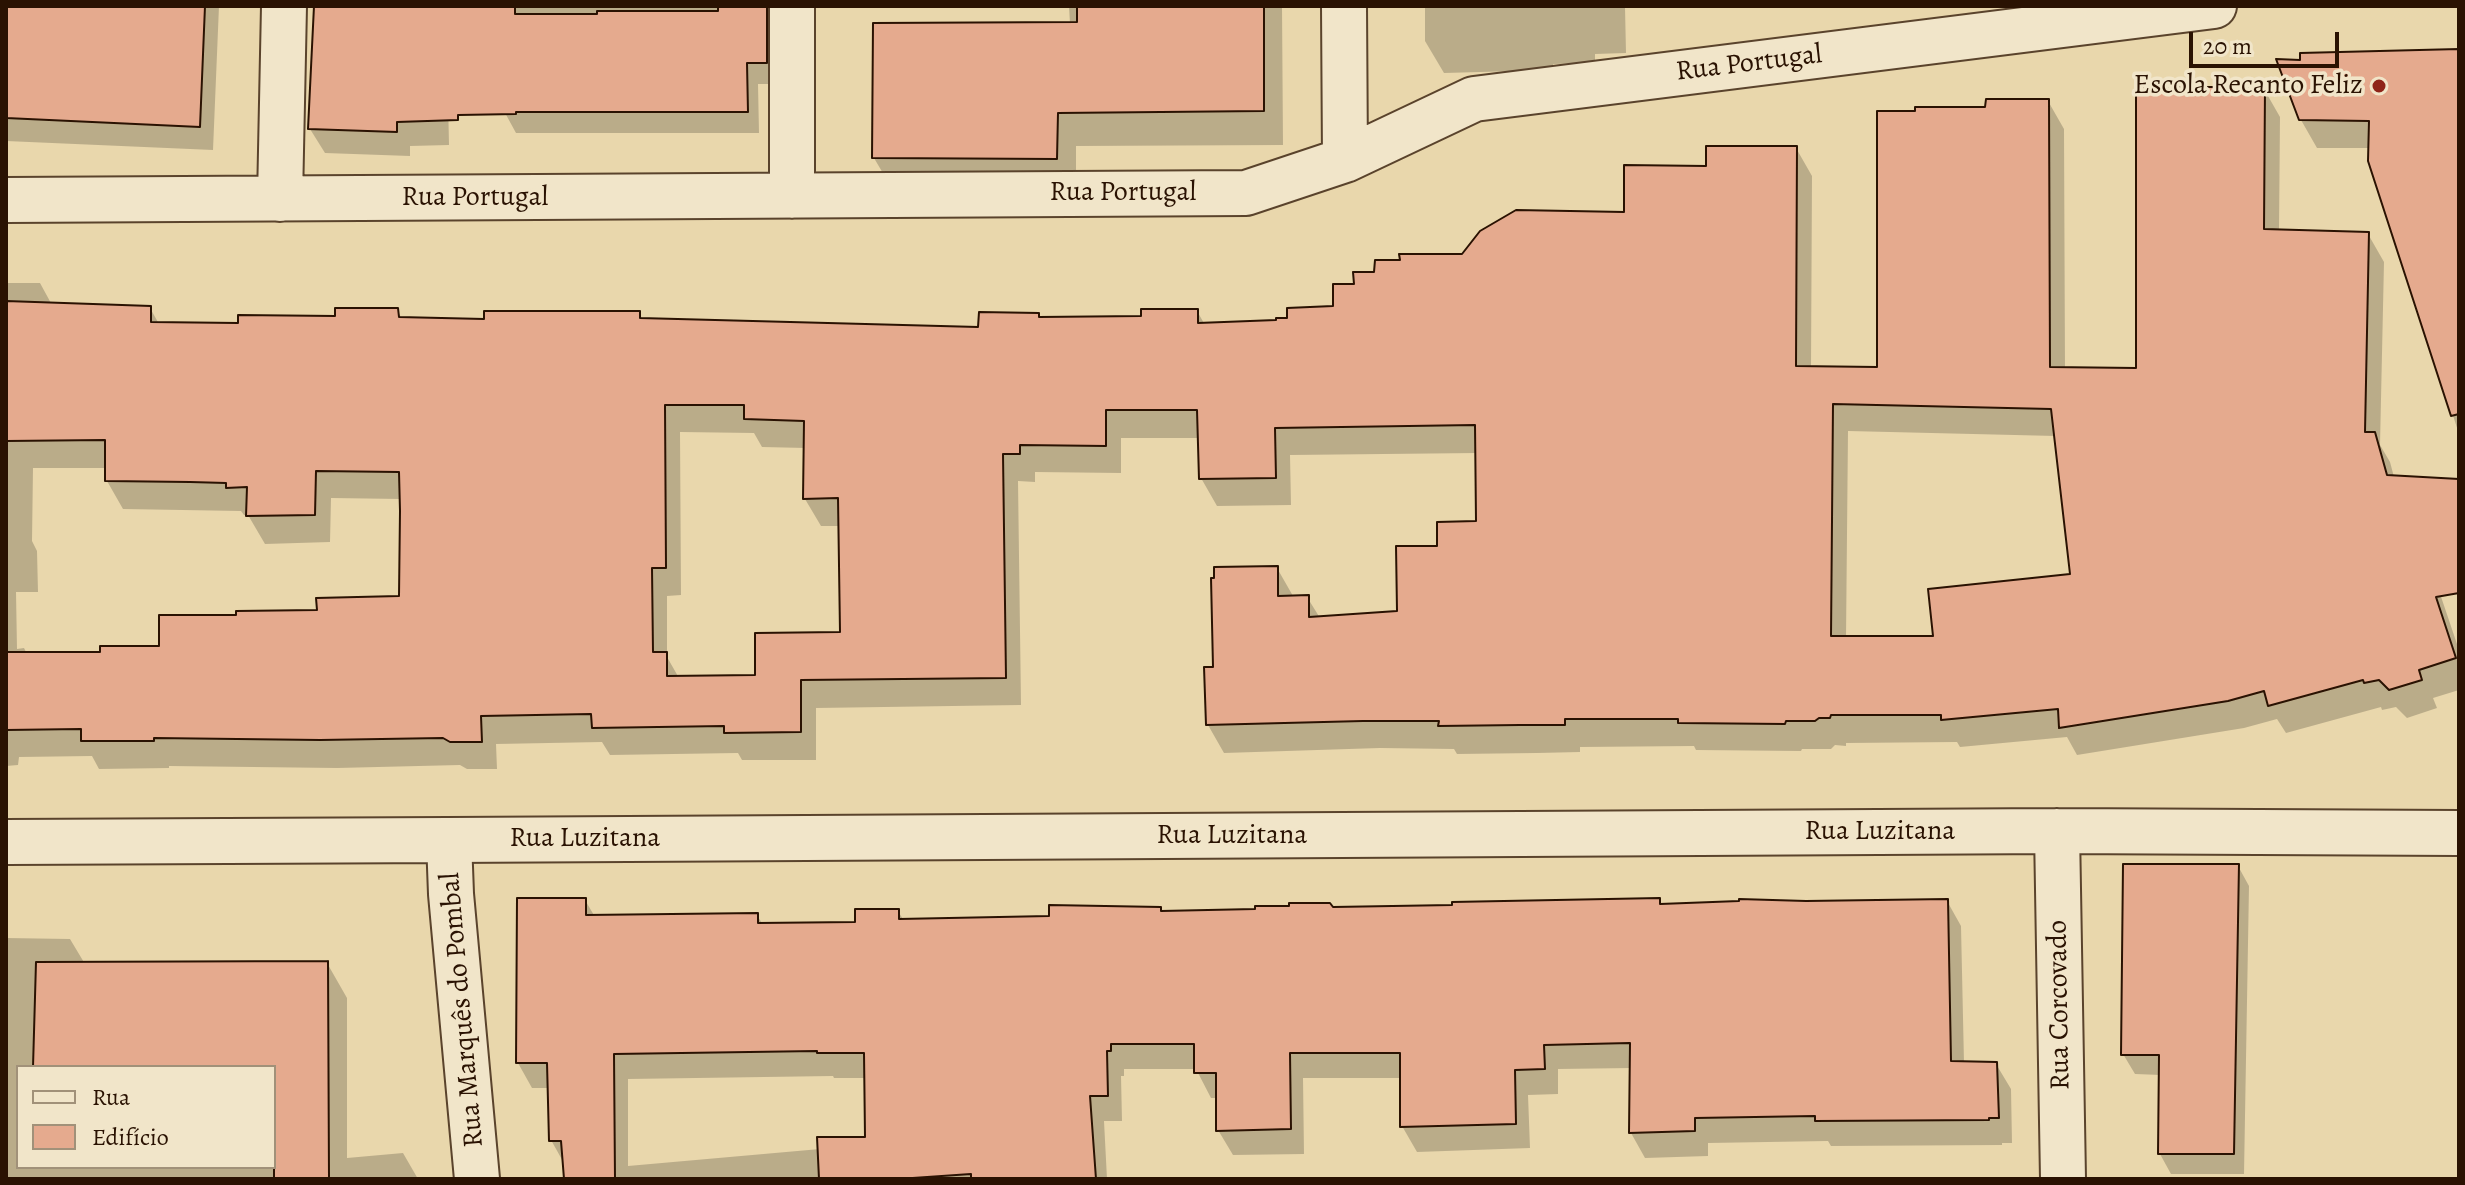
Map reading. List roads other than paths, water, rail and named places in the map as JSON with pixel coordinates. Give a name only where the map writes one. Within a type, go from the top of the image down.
[{"type":"street","points":[[280,199],[284,6]]},
{"type":"street","points":[[792,6],[792,196]]},
{"type":"street","points":[[1344,6],[1345,160]]},
{"type":"street","name":"Rua Portugal","points":[[6,200],[1246,193],[1345,160],[1474,99],[2214,6]]},
{"type":"street","name":"Rua Luzitana","points":[[6,842],[2057,831],[2459,833]]},
{"type":"street","name":"Rua Corcovado","points":[[2057,831],[2063,1179]]},
{"type":"street","name":"Rua Marquês do Pombal","points":[[449,840],[451,894],[477,1179]]},
{"type":"place","name":"Escola Recanto Feliz","points":[[2379,86]]}]
